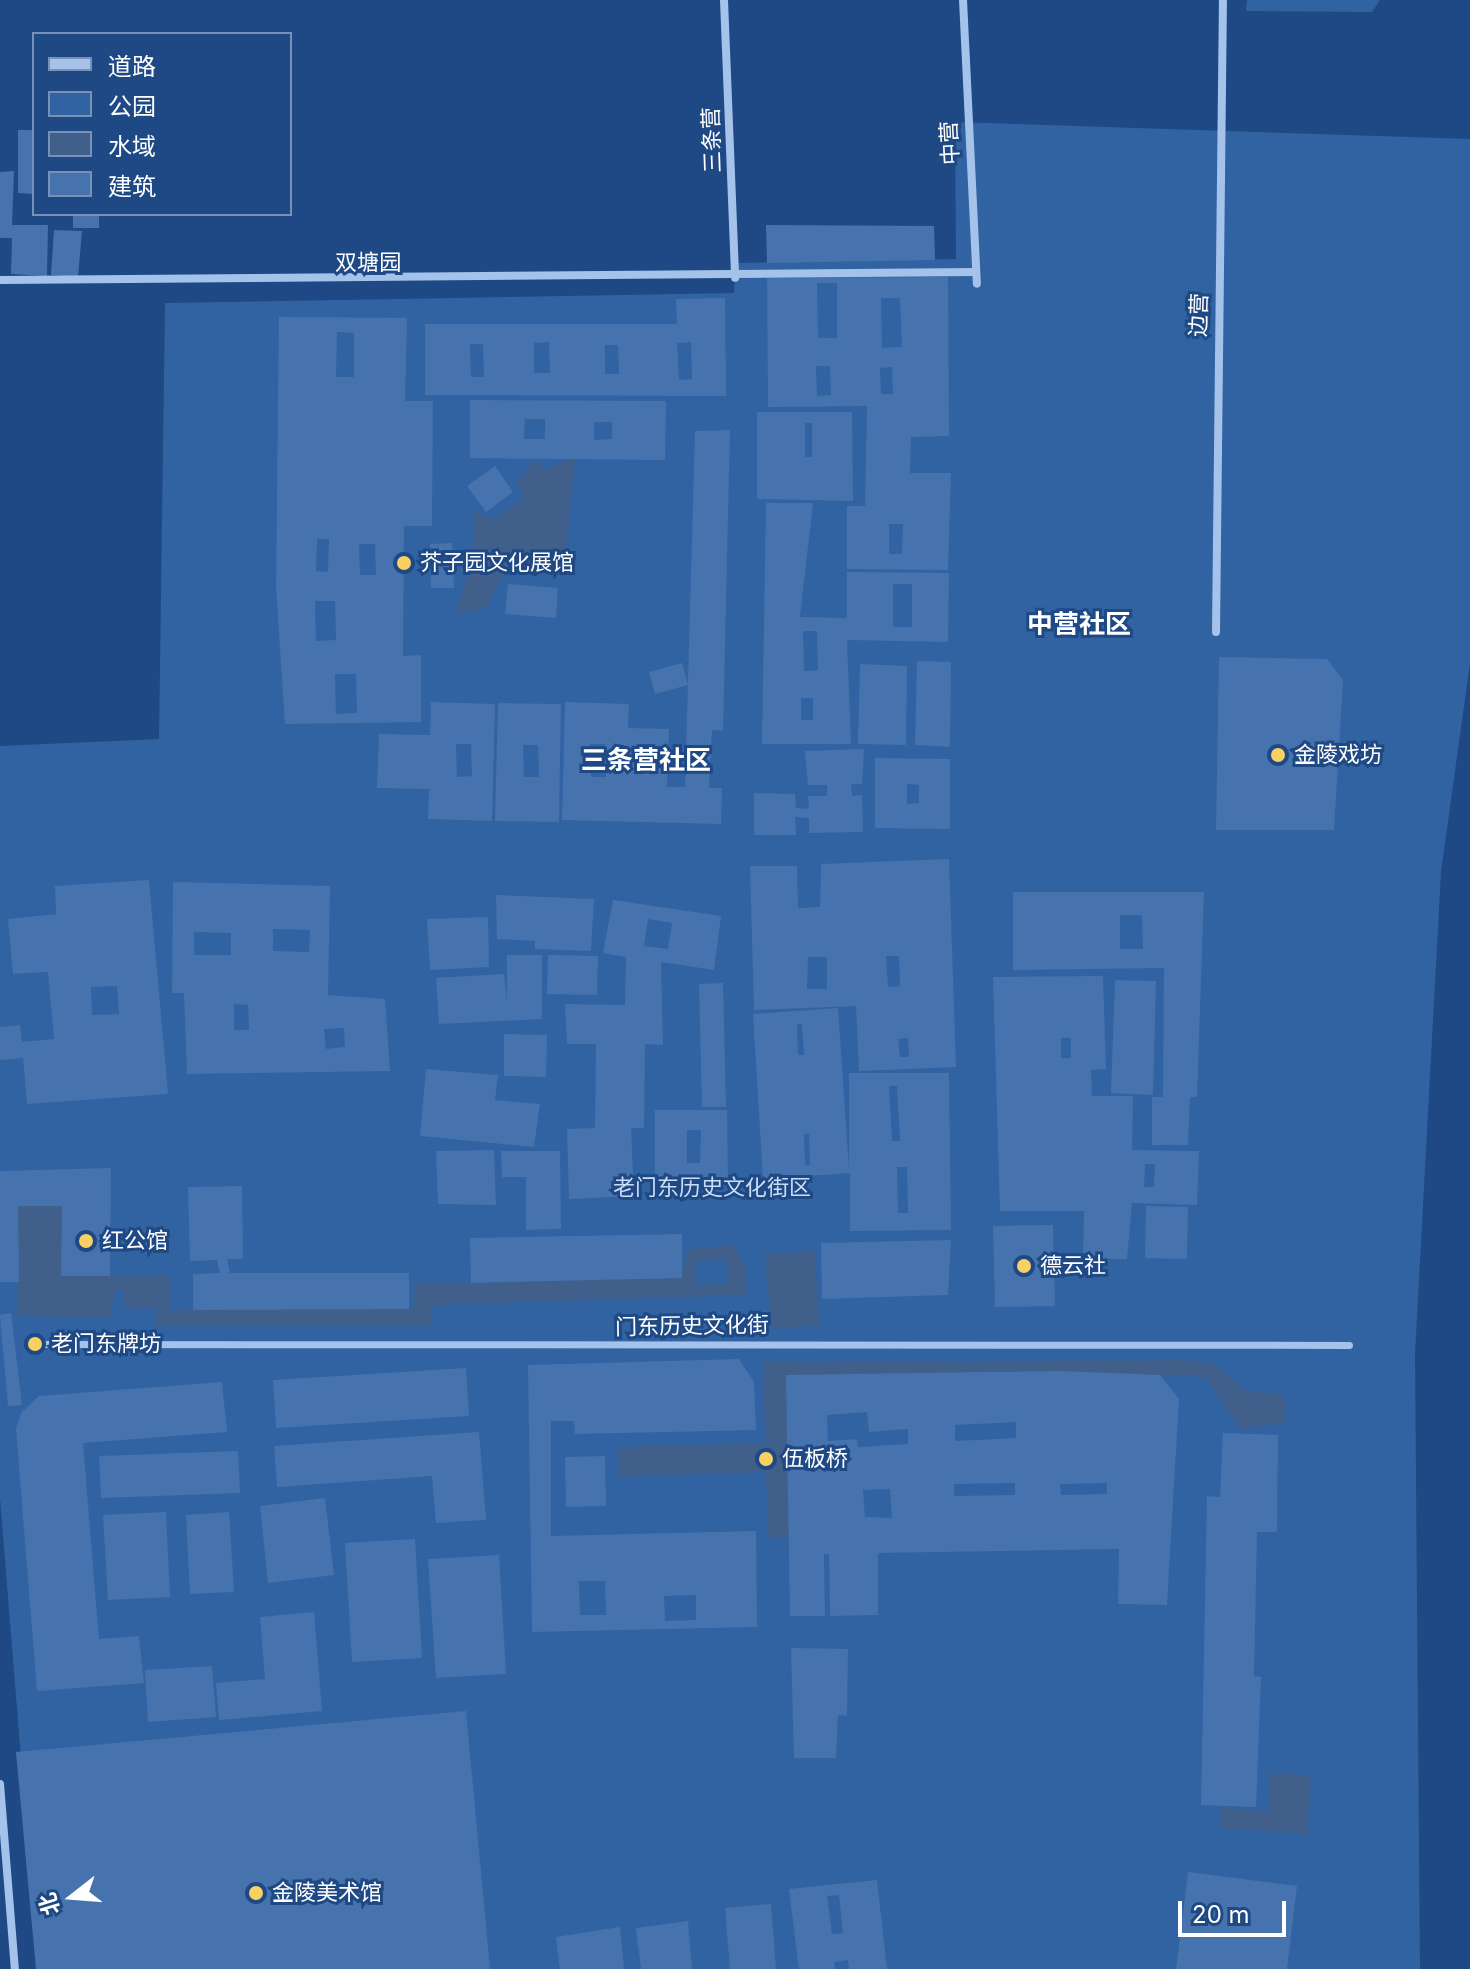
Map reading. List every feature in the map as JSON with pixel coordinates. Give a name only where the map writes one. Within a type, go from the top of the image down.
[{"type":"street","name":"三条营","points":[[724,0],[735,278]]},
{"type":"street","name":"中营","points":[[963,0],[977,284]]},
{"type":"street","name":"边营","points":[[1216,632],[1223,0]]},
{"type":"street","name":"双塘园","points":[[0,280],[735,278],[769,269],[976,272]]},
{"type":"street","name":"门东历史文化街","points":[[35,1344],[1349,1345]]},
{"type":"street","points":[[0,1784],[15,1969]]},
{"type":"green space","points":[[1247,0],[1380,0],[1372,12],[1246,11]]},
{"type":"green space","name":"老门东历史文化街区","points":[[955,122],[1470,139],[1470,663],[1441,872],[1415,1354],[1420,1969],[38,1969],[0,1498],[0,746],[159,739],[165,303],[734,293],[736,263],[956,259]]},
{"type":"water","points":[[576,455],[563,573],[507,566],[485,609],[456,613],[474,552],[474,511],[492,520],[525,497],[517,483],[534,461],[548,469]]},
{"type":"water","points":[[18,1206],[62,1206],[61,1276],[171,1275],[170,1310],[413,1309],[413,1284],[681,1278],[688,1249],[734,1245],[745,1268],[747,1295],[431,1305],[431,1325],[155,1326],[155,1308],[125,1309],[123,1291],[114,1290],[111,1318],[18,1316]],"holes":[[[726,1260],[728,1283],[696,1285],[696,1261]]]},
{"type":"water","points":[[814,1250],[820,1325],[771,1329],[765,1255]]},
{"type":"water","points":[[1187,1360],[1214,1364],[1247,1391],[1285,1395],[1285,1422],[1240,1429],[1207,1378],[1186,1375],[786,1375],[789,1537],[768,1538],[766,1472],[619,1477],[618,1447],[765,1443],[763,1362]]},
{"type":"water","points":[[1271,1773],[1311,1775],[1307,1834],[1220,1828],[1221,1808],[1268,1811]]},
{"type":"building","points":[[18,130],[32,130],[32,194],[18,193]]},
{"type":"building","points":[[14,171],[12,225],[48,225],[47,276],[11,274],[12,238],[0,238],[0,172]]},
{"type":"building","points":[[73,216],[99,216],[99,228],[73,228]]},
{"type":"building","points":[[766,225],[934,226],[935,260],[767,263]]},
{"type":"building","points":[[54,230],[82,231],[78,277],[51,275]]},
{"type":"building","points":[[948,277],[949,436],[911,437],[910,473],[951,473],[948,570],[847,569],[847,506],[865,506],[867,406],[768,407],[767,278]],"holes":[[[817,283],[837,283],[837,338],[818,338]],[[881,298],[900,298],[902,347],[882,348]],[[816,366],[830,366],[831,395],[817,396]],[[892,367],[893,394],[881,394],[880,368]],[[889,524],[903,524],[902,554],[889,554]]]},
{"type":"building","points":[[725,298],[726,396],[425,395],[425,324],[677,324],[676,299]],"holes":[[[549,342],[550,373],[534,373],[534,343]],[[691,342],[692,379],[679,380],[677,343]],[[470,344],[483,344],[484,377],[471,377]],[[605,345],[618,345],[619,374],[605,374]]]},
{"type":"building","points":[[279,317],[407,318],[405,401],[433,401],[432,526],[404,526],[403,656],[421,655],[421,722],[285,724],[276,587]],"holes":[[[337,332],[354,333],[354,377],[336,377]],[[317,539],[329,539],[328,572],[316,571]],[[359,544],[375,544],[376,575],[360,575]],[[315,601],[335,601],[336,640],[316,641]],[[335,674],[356,674],[357,713],[336,714]]]},
{"type":"building","points":[[470,400],[666,401],[665,460],[470,458]],"holes":[[[525,419],[545,419],[545,439],[524,439]],[[594,422],[612,422],[612,439],[594,440]]]},
{"type":"building","points":[[757,412],[852,412],[853,501],[757,499]],"holes":[[[805,423],[812,423],[812,457],[805,457]]]},
{"type":"building","points":[[730,430],[723,731],[712,730],[709,788],[722,788],[721,824],[562,820],[565,702],[629,704],[628,728],[669,729],[667,787],[685,787],[695,431]],"holes":[[[590,744],[605,744],[606,777],[591,777]]]},
{"type":"building","points":[[495,466],[513,492],[486,512],[467,486]]},
{"type":"building","points":[[766,503],[813,503],[800,617],[847,618],[847,572],[949,573],[948,642],[847,640],[851,744],[762,744]],"holes":[[[893,584],[912,584],[912,627],[893,627]],[[803,631],[817,631],[818,670],[804,671]],[[801,698],[813,698],[813,720],[801,720]]]},
{"type":"building","points":[[452,543],[454,588],[431,588],[430,544]]},
{"type":"building","points":[[508,584],[558,588],[556,618],[505,614]]},
{"type":"building","name":"金陵戏坊","points":[[1219,657],[1327,659],[1343,680],[1334,830],[1216,830]]},
{"type":"building","points":[[917,661],[951,662],[950,747],[915,745]]},
{"type":"building","points":[[682,663],[688,685],[655,694],[649,672]]},
{"type":"building","points":[[860,664],[907,666],[906,745],[858,744]]},
{"type":"building","points":[[431,702],[495,704],[492,821],[428,819],[429,789],[377,788],[379,734],[430,735]],"holes":[[[456,744],[471,744],[472,776],[457,777]]]},
{"type":"building","points":[[498,703],[561,704],[559,822],[495,821]],"holes":[[[523,745],[538,745],[539,777],[524,777]]]},
{"type":"building","points":[[864,749],[862,784],[851,784],[852,796],[862,795],[863,832],[809,833],[809,818],[795,817],[796,835],[754,835],[754,793],[795,794],[796,808],[809,809],[808,796],[827,796],[827,785],[808,785],[805,751]]},
{"type":"building","points":[[875,758],[950,759],[950,829],[875,828]],"holes":[[[907,784],[919,785],[919,803],[907,804]]]},
{"type":"building","points":[[949,859],[956,1067],[859,1071],[856,1006],[754,1010],[750,866],[797,866],[798,908],[820,907],[821,864]],"holes":[[[886,956],[899,956],[900,986],[888,987]],[[808,957],[827,957],[827,989],[807,989]],[[908,1038],[909,1057],[900,1057],[898,1039]]]},
{"type":"building","points":[[149,880],[168,1094],[27,1104],[23,1058],[0,1060],[0,1027],[20,1025],[22,1042],[54,1039],[48,972],[13,974],[8,919],[56,914],[55,886]],"holes":[[[117,986],[119,1014],[92,1015],[91,987]]]},
{"type":"building","points":[[173,882],[330,886],[328,995],[385,999],[390,1071],[187,1074],[184,993],[172,993]],"holes":[[[273,929],[310,930],[309,952],[273,951]],[[194,932],[231,933],[231,955],[194,955]],[[234,1004],[248,1005],[249,1030],[234,1030]],[[344,1028],[345,1047],[326,1049],[324,1029]]]},
{"type":"building","points":[[1013,892],[1204,892],[1197,1097],[1190,1097],[1188,1145],[1152,1145],[1152,1097],[1163,1097],[1164,968],[1013,970]],"holes":[[[1120,915],[1142,915],[1143,949],[1120,949]]]},
{"type":"building","points":[[496,895],[594,899],[591,951],[535,949],[535,941],[497,939]]},
{"type":"building","points":[[613,900],[721,916],[714,970],[661,962],[663,1045],[645,1044],[644,1128],[631,1128],[634,1196],[569,1199],[567,1129],[595,1128],[596,1044],[567,1044],[565,1004],[625,1005],[626,957],[603,953]],"holes":[[[648,919],[672,923],[668,949],[644,946]]]},
{"type":"building","points":[[488,917],[489,967],[430,970],[427,919]]},
{"type":"building","points":[[507,955],[542,955],[542,1019],[439,1024],[436,978],[504,974],[507,1002]]},
{"type":"building","points":[[548,955],[598,956],[597,995],[547,994]]},
{"type":"building","points":[[1103,976],[1106,1069],[1091,1070],[1092,1096],[1133,1096],[1132,1150],[1199,1151],[1197,1205],[1132,1203],[1127,1259],[1083,1259],[1084,1211],[1000,1211],[993,977]],"holes":[[[1061,1038],[1071,1038],[1071,1058],[1061,1058]],[[1145,1164],[1155,1164],[1154,1187],[1144,1187]]]},
{"type":"building","points":[[1115,980],[1156,981],[1153,1095],[1111,1093]]},
{"type":"building","points":[[723,983],[726,1107],[702,1107],[699,984]]},
{"type":"building","points":[[838,1008],[849,1170],[849,1073],[949,1073],[951,1230],[850,1231],[850,1173],[763,1179],[753,1014]],"holes":[[[797,1024],[802,1024],[804,1055],[798,1055]],[[889,1086],[897,1086],[900,1141],[892,1141]],[[804,1134],[809,1134],[810,1165],[805,1165]],[[897,1167],[907,1167],[908,1213],[898,1213]]]},
{"type":"building","points":[[504,1034],[547,1035],[546,1077],[504,1076]]},
{"type":"building","points":[[426,1069],[498,1075],[495,1100],[540,1104],[534,1147],[420,1136]]},
{"type":"building","points":[[655,1110],[727,1110],[728,1180],[655,1181]],"holes":[[[687,1130],[701,1130],[700,1163],[687,1163]]]},
{"type":"building","points":[[494,1150],[496,1205],[438,1204],[436,1151]]},
{"type":"building","points":[[501,1151],[560,1151],[561,1229],[526,1230],[526,1177],[502,1177]]},
{"type":"building","name":"红公馆","points":[[111,1168],[110,1276],[61,1276],[62,1206],[18,1206],[19,1282],[0,1282],[0,1171]]},
{"type":"building","points":[[242,1186],[243,1259],[227,1259],[230,1273],[409,1273],[409,1309],[193,1310],[193,1274],[220,1273],[217,1260],[190,1261],[188,1187]]},
{"type":"building","points":[[1146,1206],[1188,1207],[1187,1259],[1145,1258]]},
{"type":"building","name":"德云社","points":[[1053,1225],[1055,1306],[995,1307],[993,1226]]},
{"type":"building","points":[[682,1234],[682,1278],[471,1283],[470,1238]]},
{"type":"building","points":[[951,1240],[948,1295],[822,1299],[821,1243]]},
{"type":"building","points":[[11,1313],[22,1405],[8,1406],[0,1315]]},
{"type":"building","points":[[739,1359],[754,1382],[756,1430],[575,1434],[574,1421],[551,1421],[551,1536],[756,1531],[757,1627],[532,1632],[528,1365]],"holes":[[[579,1581],[605,1581],[606,1615],[580,1615]],[[696,1595],[696,1620],[665,1621],[664,1596]]]},
{"type":"building","points":[[466,1368],[469,1416],[276,1428],[273,1380]]},
{"type":"building","points":[[1060,1371],[1160,1375],[1179,1399],[1167,1605],[1118,1604],[1119,1549],[878,1553],[878,1615],[830,1616],[829,1554],[824,1554],[825,1616],[790,1616],[786,1375]],"holes":[[[867,1412],[869,1432],[908,1429],[908,1444],[858,1447],[857,1439],[828,1441],[827,1415]],[[1016,1422],[1016,1438],[955,1441],[955,1425]],[[1015,1483],[1015,1495],[954,1496],[954,1484]],[[1107,1483],[1107,1494],[1061,1495],[1060,1484]],[[890,1489],[892,1518],[865,1517],[863,1490]]]},
{"type":"building","points":[[222,1382],[227,1432],[83,1443],[99,1639],[139,1636],[144,1683],[37,1691],[16,1429],[21,1413],[39,1396]]},
{"type":"building","points":[[479,1432],[486,1520],[436,1523],[432,1476],[277,1487],[274,1446]]},
{"type":"building","points":[[1223,1433],[1278,1435],[1277,1532],[1257,1532],[1254,1676],[1261,1677],[1256,1807],[1201,1805],[1207,1496],[1220,1497]]},
{"type":"building","points":[[238,1451],[240,1493],[101,1498],[99,1456]]},
{"type":"building","points":[[605,1456],[606,1506],[566,1507],[565,1457]]},
{"type":"building","points":[[325,1498],[334,1575],[268,1583],[260,1506]]},
{"type":"building","points":[[166,1512],[170,1597],[108,1600],[103,1515]]},
{"type":"building","points":[[229,1512],[234,1592],[190,1594],[186,1515]]},
{"type":"building","points":[[415,1539],[422,1658],[352,1662],[345,1543]]},
{"type":"building","points":[[499,1555],[506,1674],[436,1678],[428,1559]]},
{"type":"building","points":[[314,1612],[322,1711],[219,1720],[216,1683],[265,1679],[260,1617]]},
{"type":"building","points":[[791,1648],[848,1649],[847,1716],[838,1715],[836,1758],[794,1758]]},
{"type":"building","points":[[212,1666],[216,1717],[148,1722],[145,1670]]},
{"type":"building","name":"金陵美术馆","points":[[466,1711],[490,1969],[36,1969],[16,1752]]},
{"type":"building","points":[[1188,1872],[1297,1886],[1287,1969],[1176,1969]]},
{"type":"building","points":[[877,1880],[887,1969],[849,1969],[848,1960],[834,1962],[835,1969],[799,1969],[789,1889]],"holes":[[[839,1895],[843,1933],[832,1934],[827,1896]]]},
{"type":"building","points":[[771,1904],[776,1969],[730,1969],[725,1908]]},
{"type":"building","points":[[688,1921],[692,1969],[641,1969],[636,1928]]},
{"type":"building","points":[[620,1927],[624,1969],[560,1969],[556,1937]]},
{"type":"place","name":"芥子园文化展馆","points":[[404,563]]},
{"type":"place","name":"金陵戏坊","points":[[1278,755]]},
{"type":"place","name":"红公馆","points":[[86,1241]]},
{"type":"place","name":"德云社","points":[[1024,1266]]},
{"type":"place","name":"老门东牌坊","points":[[35,1344]]},
{"type":"place","name":"伍板桥","points":[[766,1459]]},
{"type":"place","name":"金陵美术馆","points":[[256,1893]]},
{"type":"district","name":"中营社区","points":[[1079,624]]},
{"type":"district","name":"三条营社区","points":[[646,760]]}]
